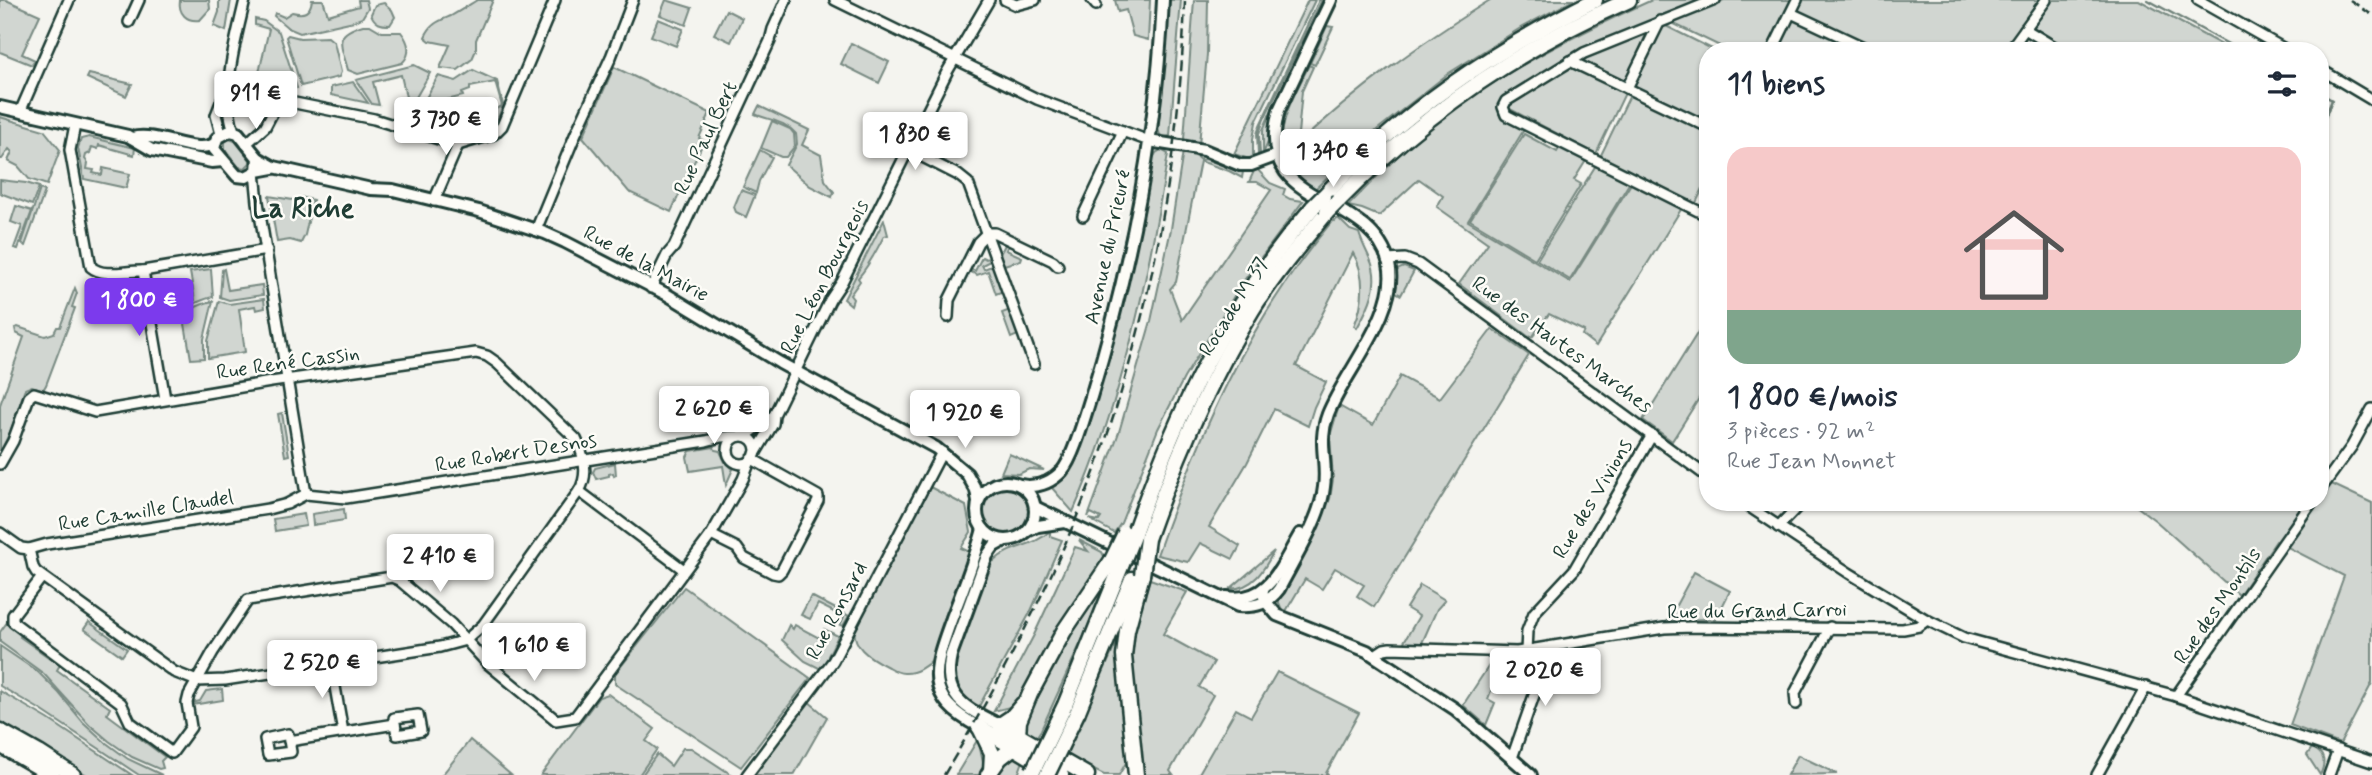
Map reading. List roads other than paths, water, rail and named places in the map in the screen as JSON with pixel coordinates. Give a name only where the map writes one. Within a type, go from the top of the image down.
[{"type":"highway","name":"Rocade M 37","points":[[1037,774],[1071,708],[1128,567],[1135,536],[1169,438],[1188,396],[1239,305],[1271,259],[1390,131],[1449,85],[1524,36],[1595,0]]},
{"type":"highway","name":"Rocade M 37","points":[[1135,536],[1224,359],[1321,205],[1338,201],[1398,143],[1468,89],[1551,37],[1629,0]]},
{"type":"highway","points":[[1135,536],[1128,567],[1124,656],[1136,775]]},
{"type":"highway","points":[[990,773],[1016,741],[1019,721],[1030,694],[1064,631],[1128,567]]},
{"type":"highway","points":[[1030,694],[1016,713],[1000,726],[1060,775]]},
{"type":"highway","points":[[979,727],[1016,741],[1087,775]]},
{"type":"highway","points":[[979,727],[992,753],[990,773]]},
{"type":"highway","points":[[0,731],[73,775]]},
{"type":"highway","points":[[0,745],[52,775]]},
{"type":"highway","points":[[1128,775],[1134,757]]},
{"type":"street","points":[[20,112],[69,0]]},
{"type":"street","points":[[130,22],[139,0]]},
{"type":"street","points":[[245,0],[228,86],[228,111],[233,131],[258,158],[258,202],[306,494]]},
{"type":"street","points":[[246,144],[265,127],[276,104],[285,101],[374,119],[458,145],[494,134],[502,126],[555,0]]},
{"type":"street","points":[[536,230],[633,0]]},
{"type":"street","name":"Rue Paul Bert","points":[[651,288],[667,255],[674,247],[744,98],[786,0]]},
{"type":"street","points":[[835,0],[1037,99],[1149,141],[1204,150],[1240,165],[1278,155]]},
{"type":"street","name":"Rue Léon Bourgeois","points":[[466,640],[487,663],[556,720],[575,717],[711,535],[773,424],[774,415],[830,300],[842,282],[955,59],[989,0]]},
{"type":"street","points":[[1006,0],[1016,5],[1035,0]]},
{"type":"street","name":"Avenue du Prieuré","points":[[1034,505],[1044,484],[1066,466],[1092,394],[1123,276],[1149,141],[1163,0]]},
{"type":"street","points":[[1034,505],[1238,606],[1255,605],[1279,589],[1313,523],[1325,483],[1322,441],[1325,423],[1384,310],[1390,283],[1387,260],[1382,248],[1363,224],[1352,215],[1303,191],[1285,172],[1278,155],[1275,124],[1279,110],[1331,0]]},
{"type":"street","points":[[1699,212],[1506,115],[1503,107],[1506,101],[1570,61],[1714,0]]},
{"type":"street","points":[[1777,42],[1797,0]]},
{"type":"street","points":[[2016,42],[2046,0]]},
{"type":"street","points":[[2198,0],[2272,42]]},
{"type":"street","points":[[1791,13],[1853,42]]},
{"type":"street","points":[[1627,89],[1660,21]]},
{"type":"street","points":[[2025,29],[2046,42]]},
{"type":"street","points":[[1570,61],[1699,123]]},
{"type":"street","points":[[2329,74],[2372,100]]},
{"type":"street","points":[[228,86],[216,115],[216,152],[234,174],[243,177],[258,202]]},
{"type":"street","points":[[0,107],[132,138],[158,138],[205,148],[233,131]]},
{"type":"street","points":[[75,125],[70,150],[91,267],[103,273],[143,271],[267,250]]},
{"type":"street","points":[[1083,216],[1123,131]]},
{"type":"street","points":[[132,138],[152,150],[212,162],[223,161]]},
{"type":"street","points":[[434,201],[458,145]]},
{"type":"street","points":[[909,150],[958,175],[968,183],[1034,364]]},
{"type":"street","name":"Rue de la Mairie","points":[[258,158],[274,167],[371,189],[393,190],[480,211],[565,242],[666,294],[796,372],[942,452],[967,474],[976,490],[978,501]]},
{"type":"street","name":"Rue de la Mairie","points":[[243,177],[274,167]]},
{"type":"street","points":[[948,317],[949,300],[978,242],[987,233],[995,233],[1053,261],[1058,267]]},
{"type":"street","name":"Rue des Hautes Marches","points":[[1387,260],[1405,259],[1418,264],[1699,470]]},
{"type":"street","points":[[143,271],[164,400]]},
{"type":"street","name":"Rue René Cassin","points":[[0,464],[13,441],[31,394],[39,393],[95,412],[287,380],[476,353],[497,363],[568,431],[576,439],[583,459]]},
{"type":"street","points":[[2329,478],[2352,446],[2372,409]]},
{"type":"street","points":[[729,452],[730,443],[757,430],[774,415]]},
{"type":"street","points":[[742,436],[754,443],[752,458]]},
{"type":"street","name":"Rue Robert Desnos","points":[[306,494],[346,498],[721,437],[742,436]]},
{"type":"street","name":"Rue des Vivions","points":[[1526,651],[1527,631],[1534,613],[1574,570],[1652,436]]},
{"type":"street","points":[[706,441],[720,444],[736,461],[736,489]]},
{"type":"street","name":"Rue Ronsard","points":[[747,775],[822,676],[942,452]]},
{"type":"street","points":[[736,461],[743,463],[752,458]]},
{"type":"street","points":[[711,535],[737,548],[744,558],[776,575],[782,570],[818,501],[818,496],[752,458]]},
{"type":"street","points":[[0,533],[21,548],[29,549],[33,567],[42,577],[174,672],[197,681],[225,680],[440,647],[466,640],[483,625],[579,491],[585,477],[583,459]]},
{"type":"street","name":"Rue de la Mairie","points":[[967,474],[996,483]]},
{"type":"street","points":[[1044,484],[996,483],[985,490],[978,501],[977,513],[983,529],[995,538],[1005,540],[1016,538],[1038,526],[1065,522]]},
{"type":"street","points":[[1019,485],[1028,491],[1034,505],[1034,519],[1027,531]]},
{"type":"street","points":[[579,491],[684,570]]},
{"type":"street","name":"Rue Camille Claudel","points":[[29,549],[268,509],[287,504],[306,494]]},
{"type":"street","points":[[1755,511],[1922,617],[1979,643],[2176,696],[2372,762]]},
{"type":"street","points":[[1778,527],[1793,511]]},
{"type":"street","name":"Rue des Montils","points":[[2176,696],[2306,511]]},
{"type":"street","points":[[979,727],[959,717],[949,707],[939,687],[936,666],[983,529]]},
{"type":"street","points":[[1000,726],[963,706],[952,690],[948,670],[987,556],[1005,540]]},
{"type":"street","points":[[42,577],[13,615],[13,622],[121,703],[130,722],[173,753],[190,729],[188,695],[244,604],[252,598],[393,577],[452,624],[466,640]]},
{"type":"street","points":[[1264,597],[1277,615],[1375,655],[1455,709],[1531,775]]},
{"type":"street","name":"Rue du Grand Carroi","points":[[1375,655],[1384,649],[1526,651],[1664,628],[1910,628],[1922,617]]},
{"type":"street","points":[[1796,704],[1795,693],[1830,627]]},
{"type":"street","points":[[1512,758],[1551,647]]},
{"type":"street","points":[[1387,663],[1396,650]]},
{"type":"street","points":[[331,664],[343,732]]},
{"type":"street","points":[[2098,775],[2146,687]]},
{"type":"street","points":[[289,741],[395,724]]},
{"type":"street","points":[[2329,775],[2338,750]]},
{"type":"waterway","points":[[2148,0],[2225,42]]},
{"type":"waterway","points":[[2329,98],[2332,100],[2329,108]]},
{"type":"railway","points":[[944,775],[978,717],[1041,597],[1069,535],[1117,406],[1136,340],[1165,205],[1181,69],[1185,0]]},
{"type":"railway","points":[[2350,0],[2372,15]]},
{"type":"district","name":"La Riche","points":[[303,209]]}]
